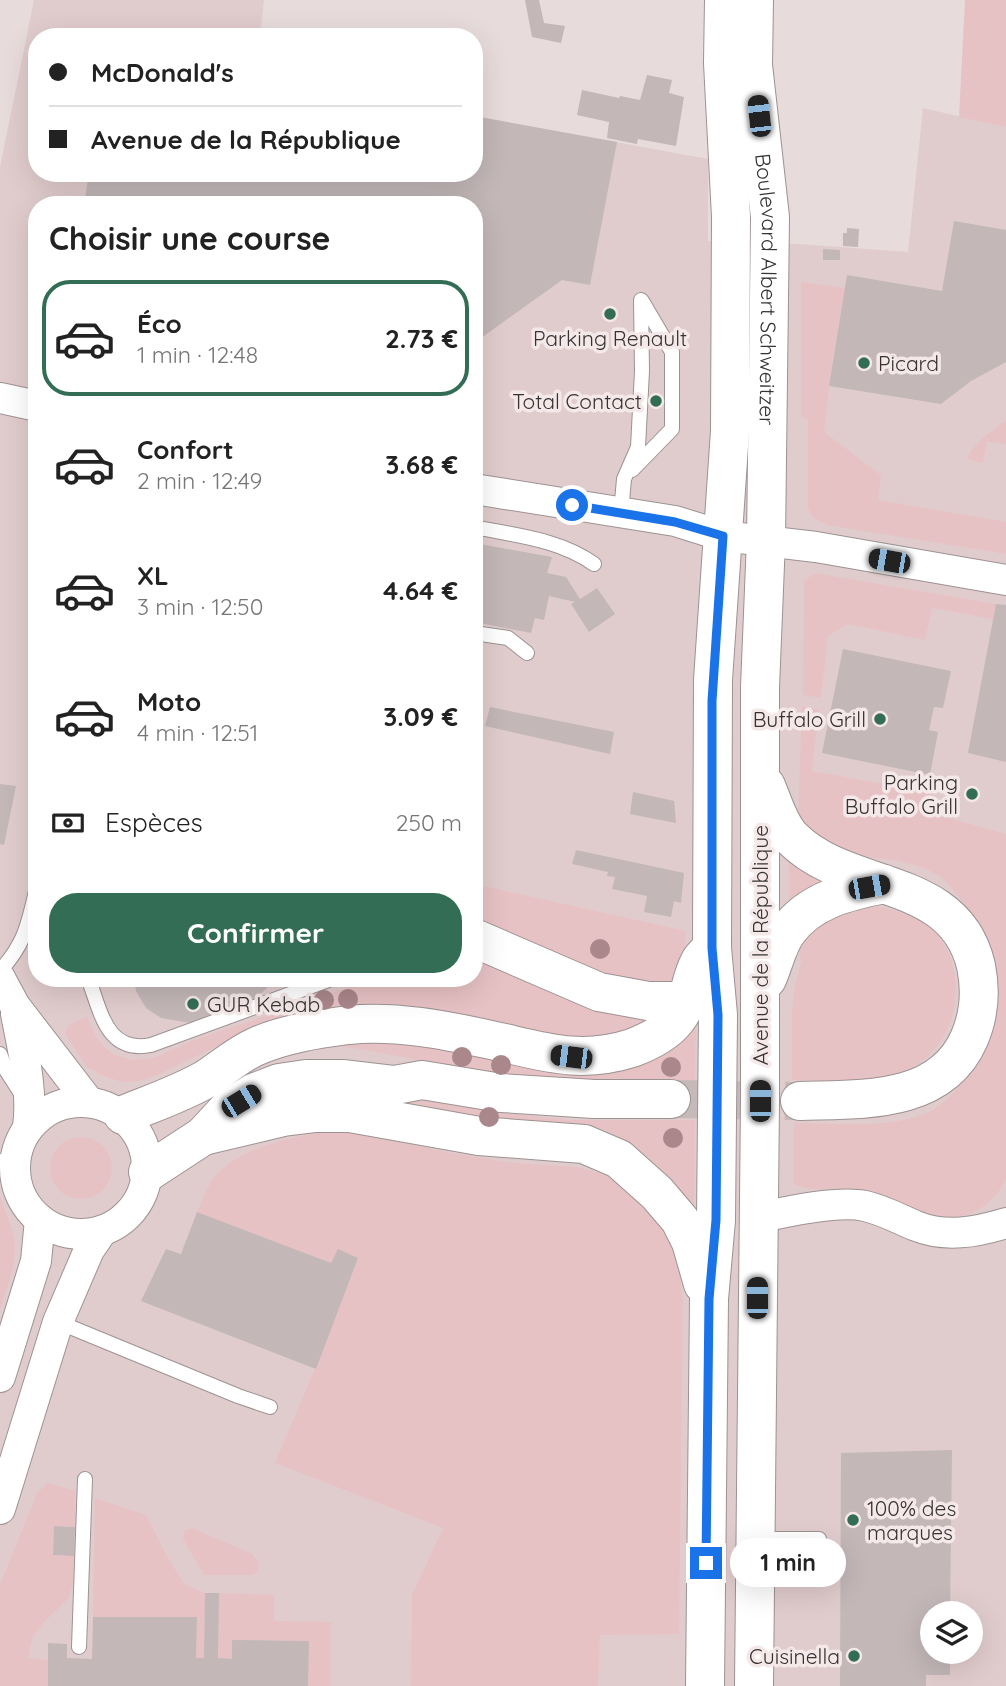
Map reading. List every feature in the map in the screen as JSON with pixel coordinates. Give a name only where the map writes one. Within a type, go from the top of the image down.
[{"type":"main road","name":"Boulevard Albert Schweitzer","points":[[723,536],[730,431],[731,245],[723,63],[724,0]]},
{"type":"main road","name":"Boulevard Albert Schweitzer","points":[[754,0],[753,65],[770,217],[766,540]]},
{"type":"main road","name":"Avenue de la République","points":[[705,1686],[709,1299],[716,1220],[718,1015],[712,948],[713,680],[723,536]]},
{"type":"main road","name":"Avenue de la République","points":[[754,1686],[757,1539],[760,677],[766,540]]},
{"type":"main road","points":[[761,774],[785,830],[793,839],[827,863],[922,898],[942,911],[965,938],[972,951],[978,976],[979,993],[973,1029],[967,1043],[946,1070],[932,1080],[900,1095],[874,1099],[800,1101]]},
{"type":"main road","points":[[760,992],[787,932],[807,912],[827,900],[854,890],[884,884]]},
{"type":"main road","points":[[483,942],[599,992],[648,1001],[688,1001]]},
{"type":"main road","points":[[204,1080],[254,1047],[295,1034],[373,1023],[432,1028],[544,1054],[593,1057],[646,1043],[676,1020],[688,1001],[700,961],[712,948]]},
{"type":"main road","points":[[123,1115],[204,1080],[264,1063],[328,1057],[366,1060],[401,1067],[422,1080]]},
{"type":"main road","points":[[148,1172],[203,1136],[229,1108],[253,1093],[279,1083],[306,1079],[344,1079],[395,1085],[422,1080],[501,1093],[594,1099],[671,1099]]},
{"type":"main road","points":[[203,1136],[316,1112],[350,1113],[478,1136],[564,1141],[592,1147],[619,1159],[640,1177],[680,1220],[691,1242],[709,1299]]},
{"type":"street","points":[[1,401],[28,405]]},
{"type":"street","points":[[483,490],[675,522],[723,536],[766,540],[1006,580]]},
{"type":"street","points":[[0,978],[15,1006],[88,1101]]},
{"type":"street","points":[[15,1006],[29,1117],[20,1140],[8,1158],[15,1169],[17,1186],[26,1205],[40,1220],[59,1231],[80,1234],[102,1231],[120,1223],[134,1209],[144,1192],[148,1172],[143,1141],[134,1127],[123,1115],[107,1105],[88,1101],[66,1102],[29,1117]]},
{"type":"street","points":[[757,1218],[833,1206],[864,1206],[920,1228],[946,1234],[982,1230],[1006,1223]]},
{"type":"street","points":[[0,1377],[36,1261],[40,1220]]},
{"type":"street","points":[[0,1508],[58,1322],[89,1250],[102,1231]]},
{"type":"lane","points":[[621,513],[624,479],[638,447],[642,300],[672,352],[672,429],[624,479]]},
{"type":"lane","points":[[483,528],[547,541],[580,554],[594,564]]},
{"type":"lane","points":[[483,634],[509,638],[527,653]]},
{"type":"lane","points":[[0,971],[15,955],[28,926]]},
{"type":"lane","points":[[92,987],[112,1036],[137,1048],[152,1045],[310,987]]},
{"type":"lane","points":[[0,1054],[29,1117]]},
{"type":"lane","points":[[58,1322],[270,1407]]},
{"type":"lane","points":[[79,1647],[85,1479]]},
{"type":"lane","points":[[757,1539],[819,1539]]},
{"type":"shaded area","points":[[34,0],[264,0],[261,28],[28,28]]},
{"type":"shaded area","points":[[965,0],[1006,0],[1006,127],[959,117]]},
{"type":"shaded area","points":[[28,29],[28,182],[483,182],[483,118],[708,159],[708,241],[908,252],[923,108],[1006,127],[1006,1686],[0,1686],[0,167]]},
{"type":"shaded area","points":[[801,282],[845,288],[824,432],[881,475],[878,500],[1006,522],[1006,554],[827,525],[814,518],[808,509],[808,419],[801,416]]},
{"type":"shaded area","points":[[1006,420],[1006,444],[987,441],[983,463],[967,459],[979,442]]},
{"type":"shaded area","points":[[815,573],[996,604],[993,619],[932,608],[925,640],[848,624],[828,636],[821,698],[803,695],[804,581]]},
{"type":"shaded area","points":[[802,706],[819,710],[812,771],[928,792],[937,797],[934,814],[1006,834],[1006,1179],[990,1201],[968,1214],[943,1218],[929,1216],[869,1192],[852,1189],[811,1189],[793,1184],[794,1123],[879,1123],[927,1113],[953,1094],[972,1067],[983,1036],[988,1002],[986,967],[978,933],[963,903],[942,878],[912,864],[861,856],[829,847],[813,836],[798,817]]},
{"type":"shaded area","points":[[789,857],[821,871],[820,884],[796,900],[789,901]]},
{"type":"shaded area","points":[[483,886],[686,931],[685,961],[676,989],[604,980],[483,927]]},
{"type":"shaded area","points":[[867,905],[907,914],[928,925],[943,942],[952,962],[956,983],[955,1005],[949,1026],[938,1045],[923,1060],[904,1071],[863,1080],[792,1080],[794,989],[801,962],[799,948],[803,937],[829,916]]},
{"type":"shaded area","points":[[483,956],[668,1012],[606,1044],[384,1008],[308,1010],[262,1024],[160,1074],[139,1081],[122,1082],[101,1075],[86,1066],[65,1034],[70,1025],[87,1017],[104,1047],[115,1055],[133,1060],[154,1058],[194,1040],[350,987],[483,987]]},
{"type":"shaded area","points":[[696,1021],[695,1081],[617,1081],[512,1075],[321,1044],[362,1033],[520,1063]]},
{"type":"shaded area","points":[[326,1089],[461,1103],[494,1112],[568,1120],[695,1120],[694,1209],[652,1162],[628,1143],[600,1128],[266,1100]]},
{"type":"shaded area","points":[[321,1132],[357,1132],[445,1152],[514,1163],[577,1167],[612,1177],[654,1216],[669,1240],[679,1268],[683,1299],[679,1634],[600,1635],[598,1686],[411,1686],[412,1595],[443,1528],[275,1463],[358,1258],[338,1250],[331,1263],[197,1212],[217,1174],[240,1157],[279,1141]]},
{"type":"shaded area","points":[[81,1137],[103,1146],[112,1168],[103,1190],[81,1199],[59,1190],[50,1168],[59,1146]]},
{"type":"shaded area","points":[[0,1197],[13,1233],[15,1252],[0,1309]]},
{"type":"shaded area","points":[[48,1483],[75,1491],[75,1527],[54,1526],[53,1555],[74,1556],[73,1584],[69,1598],[33,1636],[28,1658],[48,1660],[48,1686],[0,1686],[0,1585],[37,1493]]},
{"type":"shaded area","points":[[95,1498],[146,1515],[184,1584],[205,1593],[204,1658],[196,1658],[197,1617],[93,1617]]},
{"type":"shaded area","points":[[192,1528],[252,1554],[259,1562],[257,1572],[251,1575],[204,1575],[183,1539],[184,1531]]},
{"type":"shaded area","points":[[219,1593],[274,1595],[274,1621],[331,1622],[331,1686],[308,1686],[308,1641],[233,1640],[232,1659],[218,1658]]},
{"type":"building","points":[[525,0],[539,0],[544,23],[565,26],[561,43],[532,37]]},
{"type":"building","points":[[647,75],[672,80],[669,93],[684,97],[676,146],[638,139],[637,144],[607,138],[609,122],[577,115],[582,90],[640,100]]},
{"type":"building","points":[[483,118],[617,142],[590,285],[562,280],[483,337],[483,196],[85,196],[88,182],[483,182]]},
{"type":"building","points":[[954,221],[1006,230],[1006,362],[971,381],[941,404],[829,386],[847,275],[942,291]]},
{"type":"building","points":[[847,228],[859,229],[858,247],[843,246],[843,233],[847,233]]},
{"type":"building","points":[[823,249],[840,250],[840,260],[823,260]]},
{"type":"building","points":[[483,545],[552,557],[547,573],[566,577],[580,599],[597,588],[615,614],[589,632],[571,604],[575,602],[549,596],[544,620],[535,618],[531,633],[483,624]]},
{"type":"building","points":[[996,604],[1006,605],[1006,762],[968,753]]},
{"type":"building","name":"Buffalo Grill","points":[[843,649],[951,671],[943,708],[934,707],[929,730],[938,732],[930,775],[822,753]]},
{"type":"building","points":[[490,707],[614,732],[610,754],[485,726]]},
{"type":"building","points":[[0,784],[16,786],[4,845],[0,844]]},
{"type":"building","points":[[633,792],[674,801],[676,823],[630,814]]},
{"type":"building","points":[[576,850],[684,873],[681,903],[674,901],[671,917],[644,912],[647,896],[612,889],[615,877],[607,876],[608,872],[572,864]]},
{"type":"building","name":"GUR Kebab","points":[[135,987],[268,987],[253,1000],[190,1023],[161,1018],[146,1008]]},
{"type":"building","points":[[197,1212],[331,1263],[338,1249],[358,1258],[316,1369],[141,1301],[166,1249],[181,1254]]},
{"type":"building","points":[[952,1450],[950,1601],[920,1601],[920,1664],[950,1664],[950,1675],[926,1675],[926,1686],[840,1686],[841,1453]]},
{"type":"building","points":[[54,1526],[75,1527],[74,1556],[53,1555]]},
{"type":"building","points":[[205,1593],[219,1593],[218,1658],[232,1659],[232,1640],[309,1641],[308,1686],[48,1686],[48,1643],[67,1644],[67,1658],[92,1659],[93,1617],[197,1617],[196,1658],[204,1658]]},
{"type":"tunnel","points":[[671,1099],[794,1101]]},
{"type":"place","name":"Parking Renault","points":[[610,314]]},
{"type":"place","name":"Picard","points":[[864,363]]},
{"type":"place","name":"Total Contact","points":[[656,401]]},
{"type":"place","name":"Buffalo Grill","points":[[880,719]]},
{"type":"place","name":"Parking Buffalo Grill","points":[[972,794]]},
{"type":"place","name":"GUR Kebab","points":[[193,1004]]},
{"type":"place","name":"100% des marques","points":[[853,1520]]},
{"type":"place","name":"Cuisinella","points":[[854,1656]]},
{"type":"route","points":[[572,505],[675,522],[723,536],[712,701],[712,948],[718,1015],[716,1220],[709,1299],[706,1563]]}]
